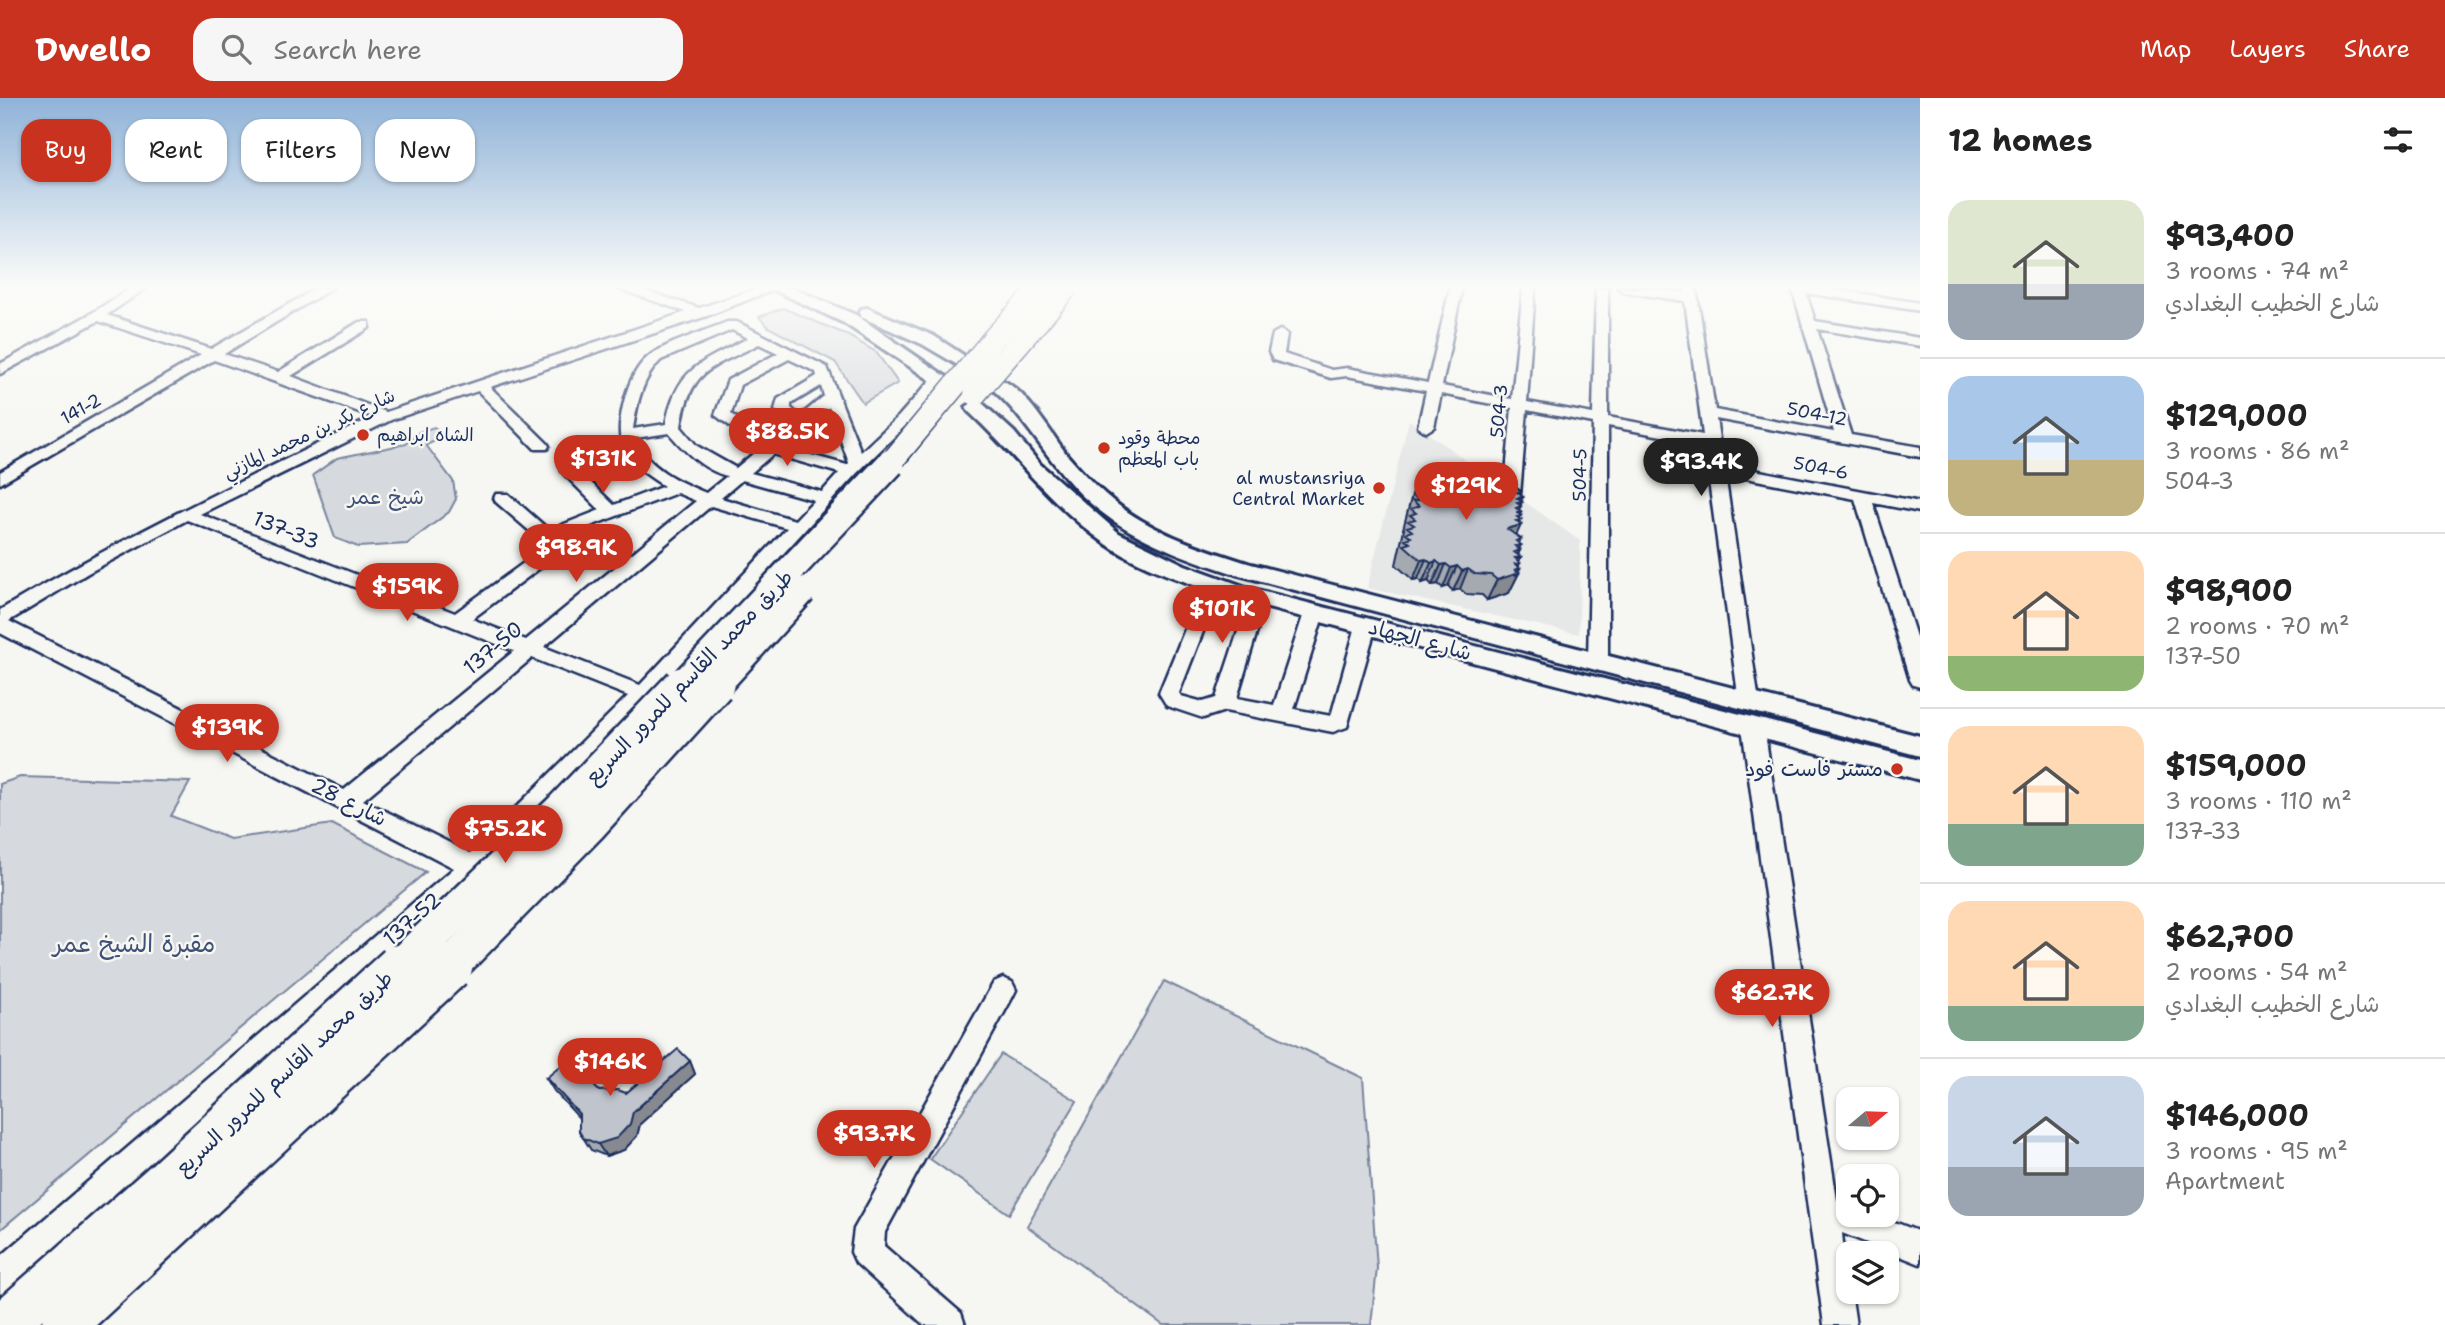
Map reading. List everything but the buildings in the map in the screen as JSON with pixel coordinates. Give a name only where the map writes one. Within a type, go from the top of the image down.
[{"type":"highway","name":"طريق محمد القاسم للمرور السريع","points":[[3,1325],[163,1184],[413,954],[560,812],[767,597],[891,463],[988,345]]},
{"type":"highway","name":"طريق محمد القاسم للمرور السريع","points":[[64,1325],[444,973],[589,825],[803,589],[1016,345]]},
{"type":"main road","points":[[891,345],[942,380]]},
{"type":"main road","points":[[933,345],[962,360]]},
{"type":"main road","name":"شارع الجهاد","points":[[996,383],[1038,426],[1063,462],[1097,500],[1125,522],[1181,550],[1598,662],[1920,770]]},
{"type":"main road","name":"شارع الجهاد","points":[[975,407],[1007,436],[1033,468],[1111,538],[1177,570],[1213,583],[1258,598],[1366,626],[1751,714],[1920,747]]},
{"type":"main road","points":[[1033,468],[1035,461],[1041,458],[1053,458],[1063,462]]},
{"type":"street","points":[[0,369],[43,345]]},
{"type":"street","points":[[186,345],[386,417]]},
{"type":"street","name":"141-2","points":[[0,479],[217,345]]},
{"type":"street","name":"141-2","points":[[0,466],[219,345]]},
{"type":"street","points":[[280,377],[331,345]]},
{"type":"street","name":"شارع بكر بن محمد المازني","points":[[0,618],[82,569],[186,514],[386,417],[480,385],[633,354],[648,345]]},
{"type":"street","points":[[684,345],[656,357],[633,354],[631,398],[625,435],[640,463],[674,488],[799,527]]},
{"type":"street","points":[[673,428],[677,404],[689,380],[746,345]]},
{"type":"street","points":[[774,345],[822,370],[854,468]]},
{"type":"street","points":[[1278,345],[1276,355],[1285,360],[1331,374],[1348,372],[1712,441]]},
{"type":"street","points":[[1426,427],[1444,345]]},
{"type":"street","name":"504-3","points":[[1512,495],[1524,345]]},
{"type":"street","name":"504-5","points":[[1598,662],[1601,345]]},
{"type":"street","points":[[1698,345],[1840,1325]]},
{"type":"street","points":[[1816,345],[1844,438]]},
{"type":"street","points":[[789,353],[733,383],[723,415],[770,448],[854,468]]},
{"type":"street","points":[[800,423],[783,410],[783,402],[825,377]]},
{"type":"street","name":"137-52","points":[[0,1278],[473,866],[643,694],[854,468],[942,380]]},
{"type":"street","points":[[480,385],[541,446]]},
{"type":"street","name":"137-50","points":[[346,801],[832,397]]},
{"type":"street","name":"504-12","points":[[1708,413],[1920,452]]},
{"type":"street","points":[[625,435],[673,428]]},
{"type":"street","points":[[673,428],[691,449],[723,470],[826,498]]},
{"type":"street","name":"504-6","points":[[1716,467],[1920,507]]},
{"type":"street","points":[[570,471],[612,512]]},
{"type":"street","points":[[457,621],[552,542],[612,512],[674,488]]},
{"type":"street","points":[[1862,496],[1917,660],[1920,680]]},
{"type":"street","points":[[502,498],[552,542]]},
{"type":"street","name":"137-33","points":[[186,514],[643,694]]},
{"type":"street","points":[[1213,583],[1169,693],[1174,701],[1203,710],[1225,704],[1333,724],[1340,722],[1366,626]]},
{"type":"street","points":[[1225,704],[1258,598]]},
{"type":"street","points":[[1282,713],[1314,613]]},
{"type":"street","name":"شارع 28","points":[[0,625],[473,866]]},
{"type":"street","points":[[948,1325],[867,1252],[870,1229],[1003,990]]},
{"type":"street","points":[[1823,1210],[1920,1248]]},
{"type":"shaded area","points":[[1409,420],[1580,541],[1579,634],[1367,588]]},
{"type":"green space","points":[[803,345],[864,345],[876,352],[898,383],[863,403],[835,362]]},
{"type":"green space","name":"شيخ عمر","points":[[434,427],[447,436],[426,445],[453,481],[456,499],[449,512],[407,544],[358,547],[335,538],[313,475],[337,458],[406,444],[419,432]]},
{"type":"green space","name":"مقبرة الشيخ عمر","points":[[20,777],[190,782],[171,816],[230,839],[332,824],[426,872],[0,1230],[0,784]]},
{"type":"green space","points":[[1164,981],[1363,1078],[1377,1268],[1371,1325],[1163,1325],[1027,1226]]},
{"type":"green space","points":[[1001,1054],[1077,1101],[1009,1214],[930,1159]]},
{"type":"place","name":"الشاه ابراهيم","points":[[363,435]]},
{"type":"place","name":"محطة وقود باب المعظم","points":[[1104,448]]},
{"type":"place","name":"al mustansriya Central Market","points":[[1379,488]]},
{"type":"place","name":"مستر فاست فود","points":[[1897,769]]}]
